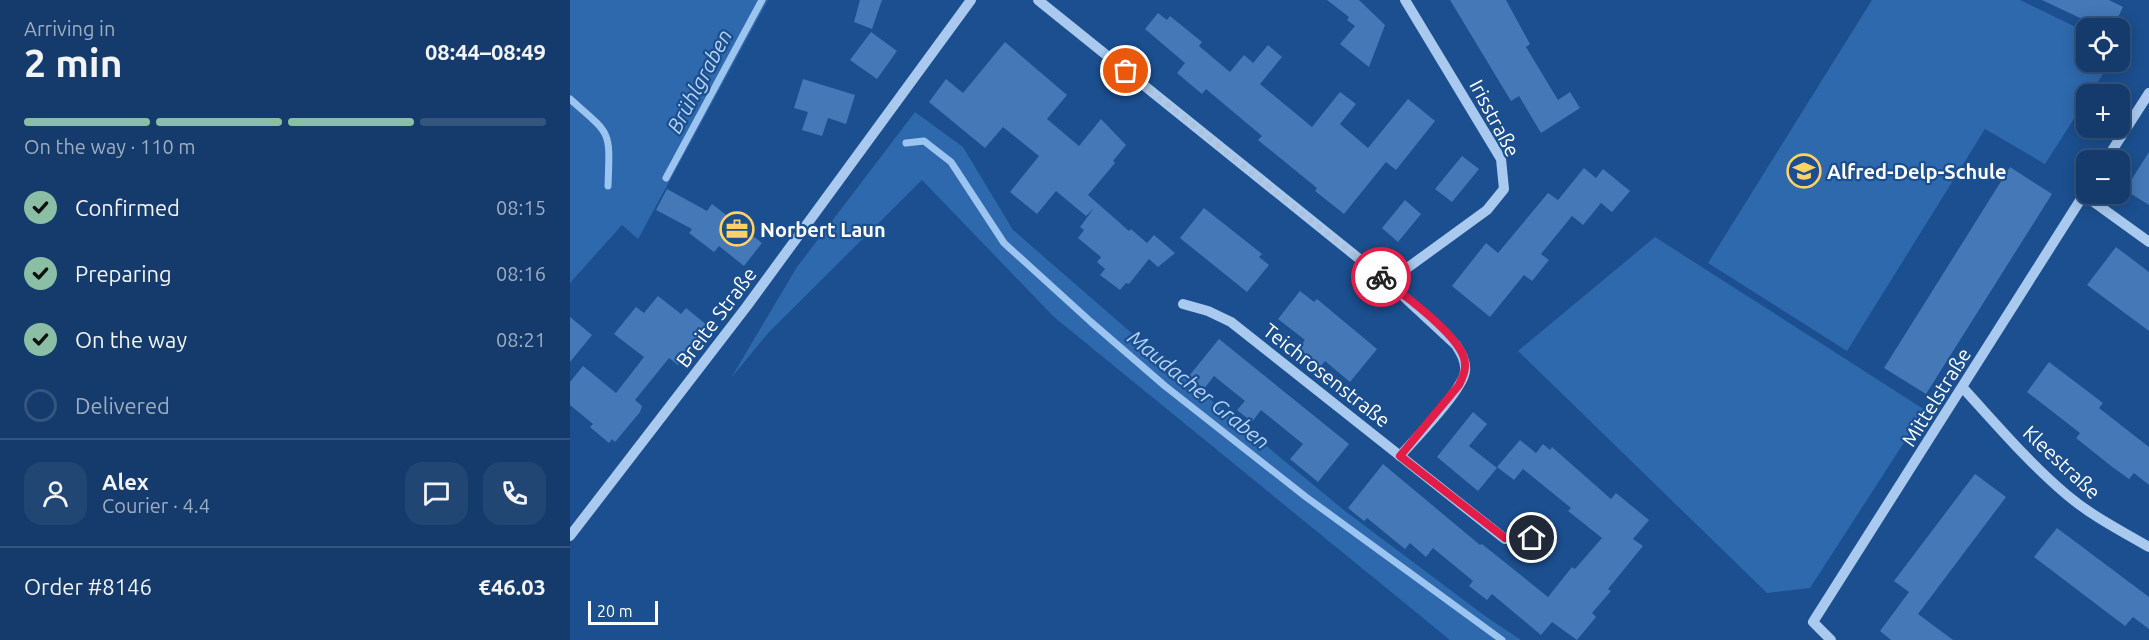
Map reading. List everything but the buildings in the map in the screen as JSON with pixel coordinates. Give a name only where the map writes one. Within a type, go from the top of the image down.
[{"type":"street","name":"Breite Straße","points":[[570,536],[801,234],[971,0]]},
{"type":"street","points":[[1038,0],[1388,282],[1456,345],[1464,358],[1465,372],[1442,408],[1400,456]]},
{"type":"street","name":"Irisstraße","points":[[1388,282],[1487,210],[1504,189],[1501,159],[1405,0]]},
{"type":"street","points":[[2112,150],[2149,93]]},
{"type":"street","name":"Mittelstraße","points":[[1831,640],[1813,622],[2078,204]]},
{"type":"street","points":[[2099,204],[2149,242]]},
{"type":"street","name":"Teichrosenstraße","points":[[1184,304],[1208,311],[1231,322],[1505,538],[1532,538]]},
{"type":"street","name":"Kleestraße","points":[[1963,388],[2037,469],[2067,495],[2094,515],[2149,547]]},
{"type":"shaded area","points":[[570,0],[768,0],[638,239],[622,225],[570,283]]},
{"type":"shaded area","name":"Alfred-Delp-Schule","points":[[1872,0],[2020,0],[2076,27],[2076,72],[2104,72],[2097,84],[2076,84],[2076,116],[2045,164],[1985,129],[1847,351],[1708,263]]},
{"type":"shaded area","points":[[915,112],[963,147],[1013,230],[1165,362],[1345,511],[1485,616],[1521,640],[1450,640],[1054,317],[922,180],[769,332],[731,378],[797,267]]},
{"type":"shaded area","points":[[1655,237],[1925,410],[1810,588],[1767,593],[1518,351]]},
{"type":"waterway","name":"Brühlgraben","points":[[666,178],[762,0]]},
{"type":"waterway","points":[[570,99],[594,120],[606,135],[609,154],[608,186]]},
{"type":"waterway","name":"Maudacher Graben","points":[[906,143],[924,141],[951,162],[1004,243],[1165,386],[1306,497],[1502,640]]},
{"type":"way so far","points":[[1126,71],[1381,277]]},
{"type":"place","name":"Alfred-Delp-Schule","points":[[1804,171]]},
{"type":"place","name":"Norbert Laun","points":[[737,229]]},
{"type":"route","points":[[1381,277],[1440,327],[1464,358],[1465,372],[1459,385],[1400,456],[1505,538],[1517,540],[1532,538]]}]
